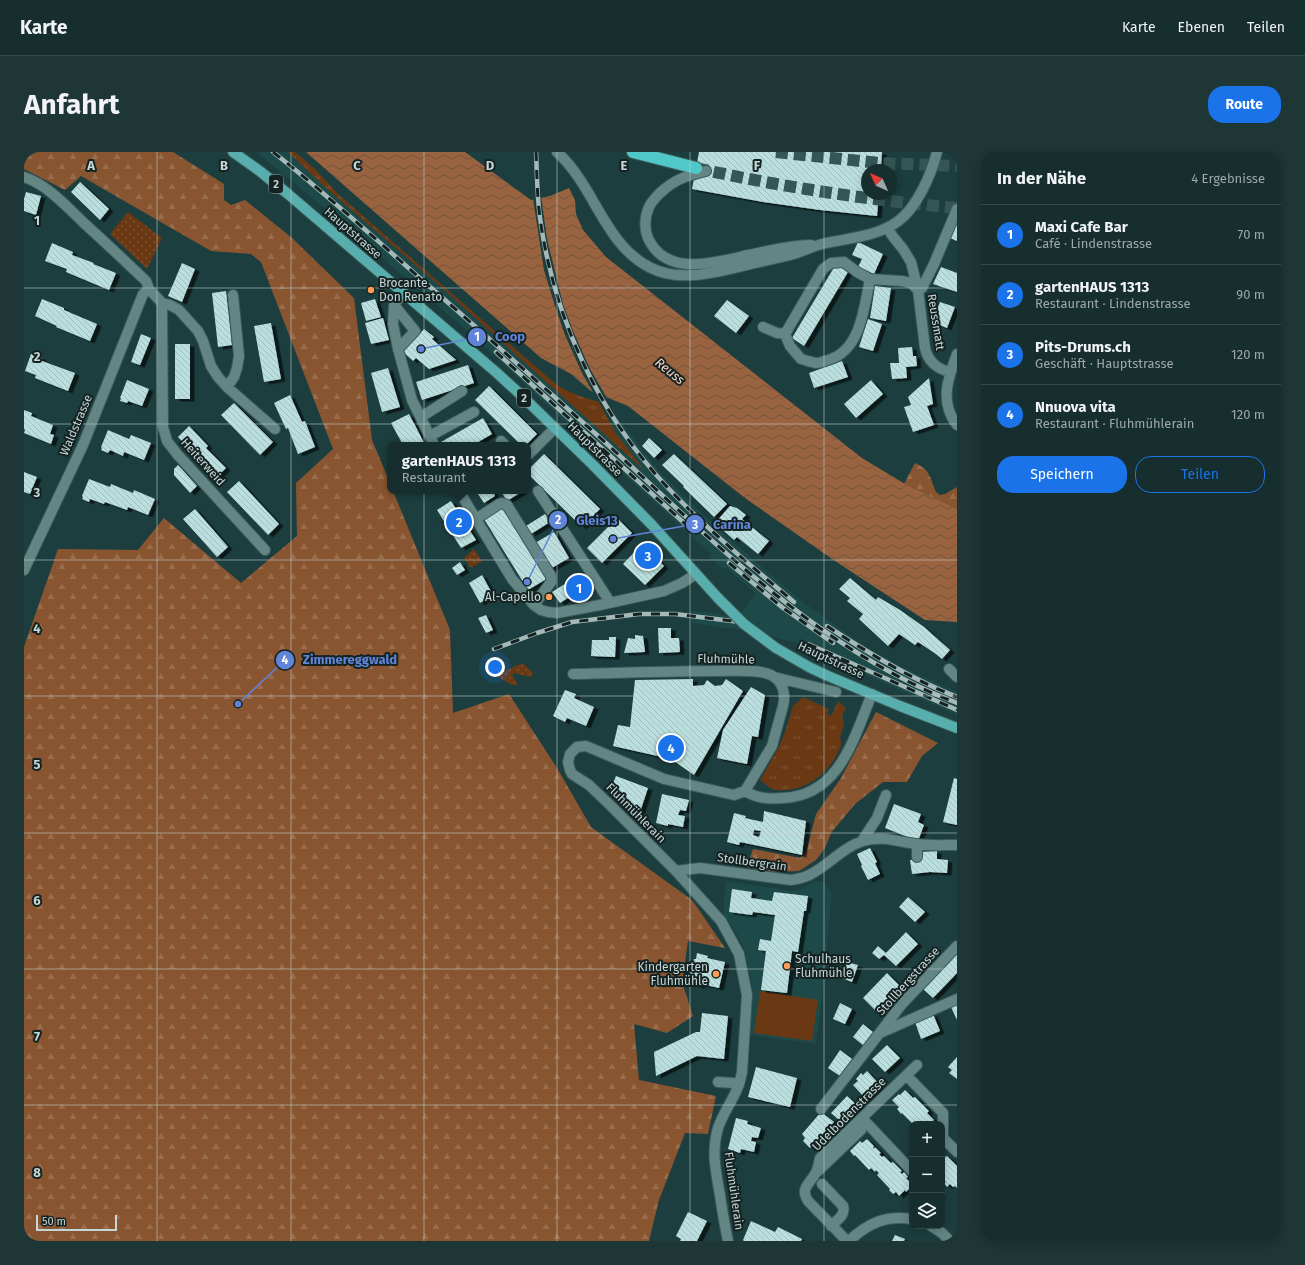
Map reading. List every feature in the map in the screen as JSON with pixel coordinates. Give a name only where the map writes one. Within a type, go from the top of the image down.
[{"type":"highway","points":[[633,152],[701,170]]},
{"type":"main road","name":"Hauptstrasse","points":[[233,152],[288,194],[497,373],[555,428],[652,525],[740,620],[774,647],[810,667],[906,709],[957,728]]},
{"type":"street","points":[[557,152],[582,181],[606,224],[623,247],[652,269],[676,275],[693,275],[728,269],[795,254],[821,244],[888,228],[898,222],[914,205],[926,183],[937,152]]},
{"type":"street","points":[[701,170],[670,184],[649,205],[646,214],[646,233],[654,248],[667,259],[688,264],[708,264],[795,245],[821,244]]},
{"type":"street","points":[[24,177],[31,179],[50,192],[72,211],[146,281],[149,289],[162,303],[180,310],[198,331],[203,341],[211,366],[218,377],[227,387],[275,429]]},
{"type":"street","points":[[888,228],[911,262],[918,290],[922,288],[934,264],[957,209]]},
{"type":"street","name":"Reussmatt","points":[[785,334],[823,269],[830,263],[844,262],[857,272],[870,279],[911,283],[918,290],[926,352],[929,359],[937,367],[944,371],[950,372]]},
{"type":"street","points":[[763,327],[777,333],[785,334],[790,346],[800,360],[817,363],[832,359],[845,351],[854,339],[860,324],[870,279]]},
{"type":"street","name":"Waldstrasse","points":[[24,570],[83,445],[142,294],[149,289]]},
{"type":"street","points":[[403,292],[394,305],[392,324],[412,400],[432,441],[474,412]]},
{"type":"street","points":[[227,387],[234,377],[237,368],[238,356],[233,295]]},
{"type":"street","name":"Heiterweid","points":[[162,303],[163,427],[167,441],[265,550]]},
{"type":"street","points":[[394,305],[415,332],[398,349]]},
{"type":"street","points":[[957,354],[950,372],[946,390],[946,403],[957,425]]},
{"type":"street","points":[[421,418],[462,391]]},
{"type":"street","points":[[531,452],[555,428]]},
{"type":"street","points":[[538,491],[610,602]]},
{"type":"street","points":[[461,494],[512,579],[534,605],[541,610],[557,613],[664,591],[682,583],[696,574]]},
{"type":"street","points":[[476,519],[499,504],[502,503],[507,505],[551,576],[551,582],[534,605]]},
{"type":"street","points":[[949,669],[957,677]]},
{"type":"street","name":"Fluhmühle","points":[[573,674],[684,671],[763,672],[774,677],[836,692]]},
{"type":"street","points":[[774,677],[784,690],[783,706],[772,746],[745,791],[751,795],[763,799],[787,798],[802,795],[818,788],[840,766],[851,745],[872,694]]},
{"type":"street","name":"Fluhmühlerain","points":[[728,1241],[714,1161],[718,1129],[739,1085],[742,1072],[747,995],[739,954],[721,921],[676,871],[606,801],[589,785],[572,774],[568,762],[570,754],[573,750],[577,747],[586,746],[664,779],[734,795],[745,791]]},
{"type":"street","points":[[862,841],[877,818],[886,795]]},
{"type":"street","name":"Stollbergrain","points":[[676,871],[700,868],[791,880],[802,879],[862,841],[886,838],[917,844],[957,845]]},
{"type":"street","points":[[917,844],[917,857]]},
{"type":"street","name":"Stollbergstrasse","points":[[821,1109],[902,1004],[957,946]]},
{"type":"street","name":"Stollbergstrasse","points":[[878,1034],[957,998]]},
{"type":"street","name":"Udelbodenstrasse","points":[[909,1219],[898,1218],[873,1223],[858,1232],[848,1241],[831,1226],[808,1201],[805,1196],[805,1189],[816,1174],[820,1158],[918,1066]]},
{"type":"street","points":[[907,1076],[943,1113],[943,1138],[957,1152]]},
{"type":"street","points":[[718,1082],[739,1085]]},
{"type":"street","points":[[862,1118],[909,1168]]},
{"type":"street","points":[[816,1174],[861,1130]]},
{"type":"street","points":[[822,1184],[843,1206],[844,1210],[843,1214],[831,1226]]},
{"type":"street","points":[[936,1229],[950,1241]]},
{"type":"shaded area","points":[[256,152],[288,152],[326,188],[441,287],[642,468],[609,422],[617,417],[659,471],[685,497],[727,537],[803,602],[863,645],[898,665],[957,692],[957,715],[857,671],[810,647],[756,632],[691,623],[692,611],[714,613],[737,618],[756,593],[726,568],[723,569],[709,557],[711,554],[471,334]]},
{"type":"shaded area","name":"Schulhaus Fluhmühle","points":[[726,881],[792,891],[802,889],[813,882],[824,882],[832,893],[816,1044],[749,1035],[753,997],[751,981],[745,951],[737,934],[723,915]]},
{"type":"green space","points":[[24,152],[173,152],[224,184],[224,200],[231,205],[245,200],[292,238],[354,298],[372,440],[387,476],[387,494],[394,494],[450,630],[453,713],[509,694],[557,768],[591,827],[692,900],[725,948],[688,941],[682,982],[693,1016],[667,1033],[634,1024],[639,1080],[716,1096],[708,1134],[685,1133],[659,1200],[649,1241],[24,1241],[24,647],[58,549],[138,550],[164,518],[241,583],[297,536],[296,483],[333,449],[261,262],[251,254],[211,251],[81,176],[65,190],[24,169]]},
{"type":"green space","points":[[288,152],[295,152],[314,168],[338,194],[552,381],[580,396],[599,402],[615,432],[644,470],[441,287],[326,188]]},
{"type":"green space","points":[[128,212],[162,238],[147,269],[110,234]]},
{"type":"green space","points":[[915,463],[927,471],[936,492],[940,495],[945,494],[957,487],[957,509],[904,484]]},
{"type":"green space","points":[[474,549],[482,561],[471,568],[464,558]]},
{"type":"green space","points":[[523,663],[533,673],[531,677],[514,673],[512,675],[518,685],[512,685],[495,675]]},
{"type":"green space","points":[[803,697],[829,709],[827,714],[831,716],[838,701],[846,708],[842,716],[844,725],[840,737],[841,744],[828,768],[816,779],[801,787],[776,790],[760,780],[779,747],[793,706]]},
{"type":"green space","points":[[876,712],[938,743],[922,756],[907,782],[883,782],[855,804],[831,833],[825,848],[816,860],[799,871],[773,872],[747,867],[753,849],[800,858],[806,853],[816,814],[841,778]]},
{"type":"green space","points":[[760,991],[818,1000],[812,1041],[754,1033]]},
{"type":"water","name":"Reuss","points":[[306,152],[465,152],[531,200],[550,196],[569,188],[575,200],[576,214],[583,230],[606,257],[862,458],[905,484],[957,509],[957,622],[925,620],[832,559],[745,498],[628,406],[591,391],[571,374],[541,358]]},
{"type":"pier","points":[[541,196],[547,239],[563,304],[590,369],[608,400],[594,394],[582,373],[565,335],[555,306],[544,270],[533,198]]},
{"type":"building","points":[[699,152],[882,152],[881,164],[861,164],[861,200],[878,200],[877,216],[763,202],[692,189]]},
{"type":"building","points":[[80,182],[109,209],[100,220],[71,192]]},
{"type":"building","points":[[26,192],[41,196],[36,215],[24,211],[24,199]]},
{"type":"building","points":[[957,222],[957,241],[950,238]]},
{"type":"building","points":[[858,242],[883,254],[874,274],[858,267],[862,259],[852,255]]},
{"type":"building","points":[[52,243],[73,252],[72,255],[116,273],[109,290],[66,272],[67,269],[45,261]]},
{"type":"building","points":[[182,263],[195,269],[182,302],[168,296]]},
{"type":"building","points":[[836,264],[848,272],[804,346],[792,338]]},
{"type":"building","points":[[941,267],[957,273],[957,292],[933,284]]},
{"type":"building","points":[[875,286],[891,288],[886,321],[870,318]]},
{"type":"building","points":[[226,291],[232,345],[218,347],[212,293]]},
{"type":"building","points":[[42,299],[97,324],[90,341],[56,327],[57,326],[35,316]]},
{"type":"building","points":[[375,299],[381,317],[366,321],[361,303]]},
{"type":"building","points":[[727,300],[749,316],[736,333],[714,316]]},
{"type":"building","points":[[940,302],[955,307],[947,328],[932,322]]},
{"type":"building","points":[[383,318],[389,340],[371,344],[365,323]]},
{"type":"building","points":[[868,319],[882,324],[873,351],[859,347]]},
{"type":"building","points":[[271,323],[281,379],[264,382],[254,326]]},
{"type":"building","points":[[424,329],[434,337],[432,339],[456,360],[429,369],[416,358],[413,361],[403,352]]},
{"type":"building","points":[[141,334],[151,338],[140,365],[131,362]]},
{"type":"building","points":[[175,344],[190,344],[190,399],[175,399]]},
{"type":"building","points":[[912,347],[913,356],[916,356],[917,366],[906,367],[907,378],[892,379],[890,363],[899,363],[898,348]]},
{"type":"building","points":[[31,354],[42,358],[42,361],[75,373],[68,391],[35,378],[36,375],[25,371]]},
{"type":"building","points":[[842,361],[848,377],[814,388],[809,373]]},
{"type":"building","points":[[468,365],[474,383],[422,400],[416,382]]},
{"type":"building","points":[[388,368],[400,407],[382,412],[371,373]]},
{"type":"building","points":[[929,378],[933,404],[927,406],[934,425],[913,432],[904,407],[911,405],[908,397]]},
{"type":"building","points":[[127,380],[149,389],[142,406],[128,401],[127,403],[120,401]]},
{"type":"building","points":[[871,380],[883,394],[856,418],[844,404]]},
{"type":"building","points":[[489,386],[537,434],[529,442],[518,442],[475,400]]},
{"type":"building","points":[[290,395],[302,422],[305,421],[315,447],[298,454],[288,428],[286,429],[274,403]]},
{"type":"building","points":[[234,403],[273,442],[260,455],[221,415]]},
{"type":"building","points":[[24,410],[32,413],[31,416],[53,425],[50,434],[54,435],[51,444],[24,433]]},
{"type":"building","points":[[409,414],[423,442],[401,442],[391,423]]},
{"type":"building","points":[[483,418],[492,434],[478,442],[441,442]]},
{"type":"building","points":[[189,426],[208,446],[206,448],[226,468],[215,479],[178,437]]},
{"type":"building","points":[[108,430],[129,439],[131,435],[151,443],[144,460],[124,452],[123,456],[110,450],[108,453],[101,450]]},
{"type":"building","points":[[649,438],[662,450],[654,458],[642,446]]},
{"type":"building","points":[[544,454],[600,509],[582,527],[531,477],[531,467]]},
{"type":"building","points":[[674,454],[727,504],[714,517],[662,465]]},
{"type":"building","points":[[178,465],[197,486],[190,493],[174,475],[174,469]]},
{"type":"building","points":[[24,472],[37,477],[30,494],[24,492]]},
{"type":"building","points":[[89,479],[110,487],[111,484],[133,493],[134,490],[155,499],[148,515],[128,507],[127,510],[105,502],[104,504],[90,499],[89,502],[82,499]]},
{"type":"building","points":[[239,481],[279,524],[268,535],[227,492]]},
{"type":"building","points":[[478,494],[494,494],[495,496],[484,503]]},
{"type":"building","points":[[503,494],[518,494],[507,501]]},
{"type":"building","points":[[451,501],[476,540],[461,548],[437,510]]},
{"type":"building","points":[[730,506],[737,508],[746,515],[742,519],[769,541],[758,554],[737,537],[734,540],[715,523]]},
{"type":"building","points":[[503,507],[548,578],[528,590],[484,519]]},
{"type":"building","points":[[195,509],[228,547],[217,557],[183,519]]},
{"type":"building","points":[[545,514],[550,522],[531,534],[526,526]]},
{"type":"building","points":[[617,518],[632,533],[602,563],[587,548]]},
{"type":"building","points":[[554,532],[569,558],[550,569],[535,543]]},
{"type":"building","points":[[642,544],[664,566],[645,585],[623,564]]},
{"type":"building","points":[[460,562],[465,570],[457,575],[452,568]]},
{"type":"building","points":[[482,575],[493,595],[480,603],[469,583]]},
{"type":"building","points":[[579,575],[588,589],[572,599],[571,596],[560,603],[552,592]]},
{"type":"building","points":[[850,578],[876,600],[878,597],[924,627],[950,650],[942,659],[918,642],[915,645],[899,634],[888,646],[859,619],[863,614],[847,601],[850,598],[839,589]]},
{"type":"building","points":[[486,615],[493,630],[486,633],[478,618]]},
{"type":"building","points":[[658,628],[671,628],[671,638],[679,638],[680,652],[659,653]]},
{"type":"building","points":[[635,635],[643,636],[645,652],[624,653],[628,638],[635,639]]},
{"type":"building","points":[[609,637],[616,637],[615,657],[591,656],[592,640],[609,640]]},
{"type":"building","points":[[693,679],[693,686],[704,685],[707,680],[715,686],[722,685],[726,679],[743,691],[694,775],[671,759],[613,746],[618,725],[630,727],[635,680]]},
{"type":"building","points":[[751,687],[765,695],[758,737],[752,736],[747,764],[717,758],[723,730]]},
{"type":"building","points":[[565,690],[576,694],[574,698],[594,707],[586,726],[567,718],[565,722],[553,716]]},
{"type":"building","points":[[616,776],[648,788],[640,812],[623,806],[609,793]]},
{"type":"building","points":[[954,778],[957,779],[957,825],[943,822]]},
{"type":"building","points":[[662,794],[689,800],[686,811],[680,810],[678,815],[685,816],[683,827],[668,824],[668,826],[656,823]]},
{"type":"building","points":[[894,804],[921,814],[918,822],[924,825],[918,841],[885,828]]},
{"type":"building","points":[[764,811],[806,821],[802,855],[740,842],[739,845],[727,842],[734,813],[746,816],[745,818],[763,822]],"holes":[[[754,830],[761,831],[759,837],[753,835]]]},
{"type":"building","points":[[870,848],[877,862],[875,863],[880,874],[868,880],[857,854]]},
{"type":"building","points":[[937,851],[937,859],[948,860],[947,873],[930,872],[912,874],[910,860],[920,860],[920,852]]},
{"type":"building","points":[[732,889],[752,892],[751,898],[772,901],[774,892],[808,896],[806,911],[804,911],[798,952],[792,951],[787,993],[761,990],[766,951],[758,950],[760,939],[771,941],[775,915],[753,912],[752,915],[729,912]]},
{"type":"building","points":[[908,897],[925,912],[915,922],[899,907]]},
{"type":"building","points":[[906,932],[918,944],[896,966],[884,955],[879,959],[872,953],[878,946],[886,953]]},
{"type":"building","points":[[697,953],[708,956],[707,958],[725,962],[719,988],[701,984],[700,986],[690,983],[692,977],[690,977],[692,964],[694,959],[696,959]]},
{"type":"building","points":[[957,954],[957,973],[933,998],[923,989]]},
{"type":"building","points":[[847,962],[858,965],[852,982],[842,978]]},
{"type":"building","points":[[887,973],[902,988],[878,1013],[863,998]]},
{"type":"building","points":[[957,1002],[957,1020],[951,1007]]},
{"type":"building","points":[[840,1003],[852,1009],[845,1024],[833,1019]]},
{"type":"building","points":[[702,1013],[728,1016],[724,1059],[697,1056],[656,1076],[654,1052],[696,1032],[700,1032]]},
{"type":"building","points":[[933,1014],[940,1031],[921,1039],[915,1022]]},
{"type":"building","points":[[863,1024],[874,1033],[864,1046],[853,1037]]},
{"type":"building","points":[[887,1045],[900,1058],[885,1072],[872,1059]]},
{"type":"building","points":[[840,1050],[852,1059],[840,1076],[828,1068]]},
{"type":"building","points":[[957,1057],[957,1079],[949,1073],[952,1070],[948,1067]]},
{"type":"building","points":[[756,1067],[797,1078],[790,1107],[748,1097]]},
{"type":"building","points":[[867,1071],[880,1085],[878,1087],[879,1088],[866,1099],[853,1085],[858,1081],[856,1079],[861,1073],[863,1075]]},
{"type":"building","points":[[905,1090],[913,1098],[915,1097],[929,1111],[927,1113],[934,1120],[910,1121],[902,1113],[901,1114],[897,1109],[899,1107],[892,1100],[899,1094],[900,1095]]},
{"type":"building","points":[[847,1096],[859,1107],[844,1124],[831,1113]]},
{"type":"building","points":[[821,1112],[834,1122],[810,1148],[803,1141],[805,1138],[802,1134]]},
{"type":"building","points":[[736,1118],[748,1121],[747,1124],[761,1128],[758,1138],[752,1137],[751,1141],[756,1142],[754,1152],[741,1149],[740,1153],[728,1149]]},
{"type":"building","points":[[867,1139],[874,1146],[874,1149],[875,1147],[881,1153],[879,1154],[882,1157],[884,1156],[891,1163],[893,1162],[902,1171],[900,1172],[902,1174],[904,1172],[909,1181],[909,1189],[906,1192],[905,1190],[899,1196],[896,1192],[893,1194],[877,1175],[879,1173],[876,1170],[875,1172],[871,1168],[869,1170],[855,1155],[854,1156],[850,1151],[860,1141],[862,1143]]},
{"type":"building","points":[[945,1156],[947,1156],[957,1166],[957,1188],[950,1184],[947,1187],[945,1184]]},
{"type":"building","points":[[688,1212],[707,1221],[697,1241],[680,1241],[681,1239],[676,1236]]},
{"type":"building","points":[[751,1221],[775,1232],[778,1227],[802,1239],[801,1241],[744,1241],[743,1240]]},
{"type":"building","points":[[895,1235],[905,1239],[904,1241],[892,1241]]},
{"type":"tunnel","points":[[776,152],[879,163],[957,166]]},
{"type":"tunnel","points":[[696,168],[826,192],[957,208]]},
{"type":"railway","points":[[273,152],[329,198],[491,340],[728,555],[770,590],[814,624],[859,654],[907,681],[957,703]]},
{"type":"railway","points":[[536,152],[540,218],[556,293],[584,364],[601,397],[621,430],[669,489],[714,533],[794,602]]},
{"type":"railway","points":[[496,352],[694,532]]},
{"type":"railway","points":[[729,563],[783,608],[833,643]]},
{"type":"railway","points":[[494,649],[572,622],[639,614],[675,614],[740,622]]},
{"type":"railway","points":[[827,626],[890,665],[957,697]]},
{"type":"railway","points":[[808,644],[957,710]]},
{"type":"place","name":"Brocante Don Renato","points":[[371,290]]},
{"type":"place","name":"Coop","points":[[421,349]]},
{"type":"place","name":"gartenHAUS 1313","points":[[459,522]]},
{"type":"place","name":"Carina","points":[[613,539]]},
{"type":"place","name":"Pits-Drums.ch","points":[[648,556]]},
{"type":"place","name":"Gleis13","points":[[527,582]]},
{"type":"place","name":"Maxi Cafe Bar","points":[[579,588]]},
{"type":"place","name":"Al-Capello","points":[[549,597]]},
{"type":"place","name":"Zimmereggwald","points":[[238,704]]},
{"type":"place","name":"Nnuova vita","points":[[671,748]]},
{"type":"place","name":"Schulhaus Fluhmühle","points":[[787,966]]},
{"type":"place","name":"Kindergarten Fluhmühle","points":[[716,974]]}]
